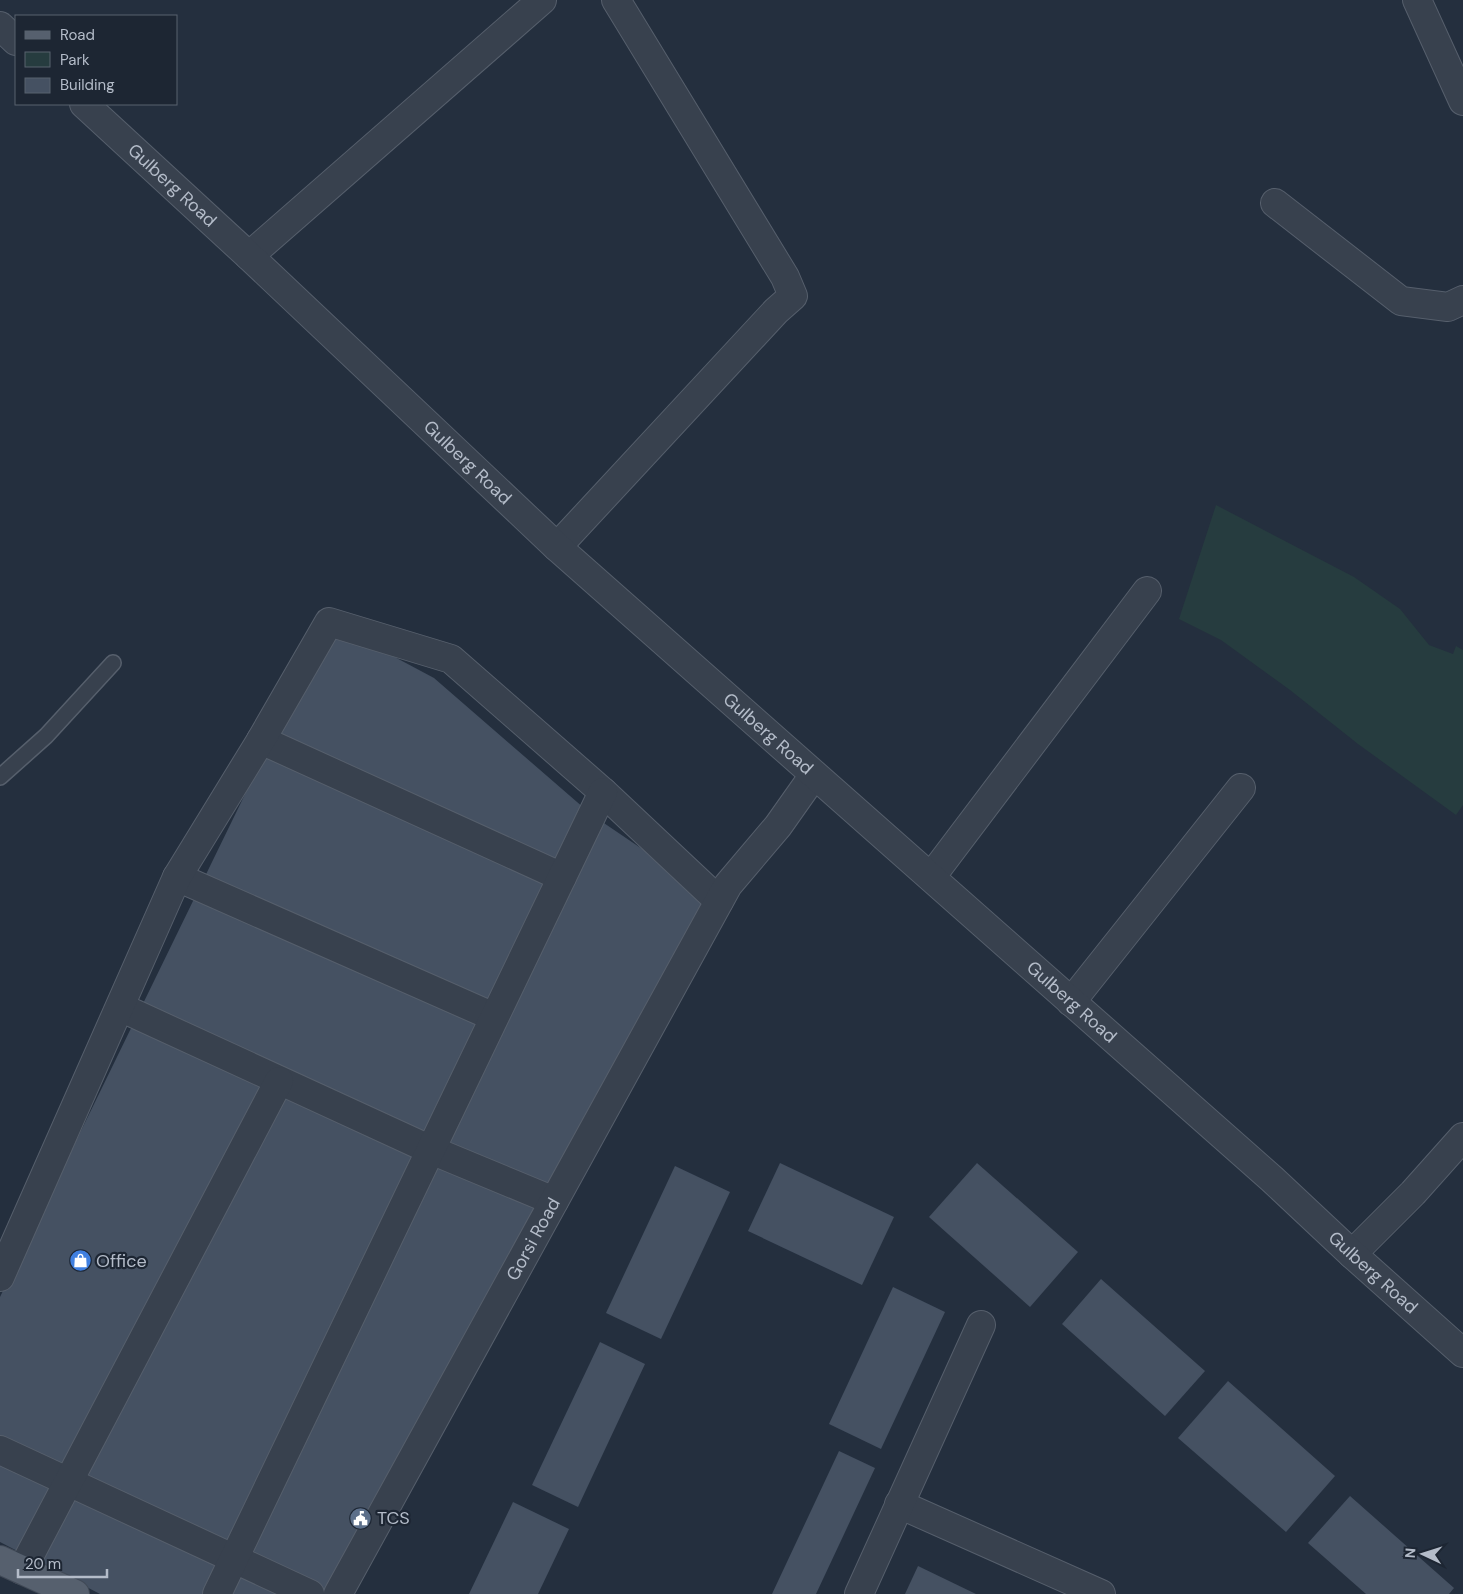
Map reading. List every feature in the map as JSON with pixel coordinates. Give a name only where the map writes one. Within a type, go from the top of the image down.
[{"type":"main road","points":[[11,1565],[75,1594]]},
{"type":"street","points":[[249,256],[542,0]]},
{"type":"street","points":[[557,547],[776,311],[793,296],[785,277],[616,0]]},
{"type":"street","points":[[1417,0],[1463,101]]},
{"type":"street","points":[[0,26],[15,40]]},
{"type":"street","name":"Gulberg Road","points":[[85,105],[249,256],[557,547],[1272,1180],[1463,1353]]},
{"type":"street","points":[[1274,203],[1401,301],[1448,306],[1463,300]]},
{"type":"street","points":[[931,877],[1147,591]]},
{"type":"street","points":[[0,1277],[177,877],[261,740],[329,622],[451,660],[603,792],[724,893]]},
{"type":"street","points":[[261,740],[562,877]]},
{"type":"street","name":"Gorsi Road","points":[[338,1594],[724,893],[778,826],[814,775]]},
{"type":"street","points":[[1071,1002],[1240,788]]},
{"type":"street","points":[[217,1594],[603,792]]},
{"type":"street","points":[[177,877],[494,1017]]},
{"type":"street","points":[[120,1007],[431,1150],[554,1201]]},
{"type":"street","points":[[11,1565],[69,1482],[279,1081]]},
{"type":"street","points":[[1352,1254],[1413,1193],[1463,1137]]},
{"type":"street","points":[[859,1594],[981,1324]]},
{"type":"street","points":[[0,1450],[310,1594]]},
{"type":"street","points":[[900,1504],[1101,1594]]},
{"type":"lane","points":[[0,777],[46,736],[113,663]]},
{"type":"green space","points":[[1216,505],[1354,577],[1400,609],[1429,645],[1453,654],[1456,646],[1463,650],[1463,805],[1456,815],[1358,744],[1290,690],[1221,640],[1179,619]]},
{"type":"building","points":[[329,622],[434,678],[592,815],[719,901],[338,1594],[100,1594],[0,1542],[0,1297]]},
{"type":"building","points":[[780,1163],[894,1217],[862,1285],[748,1231]]},
{"type":"building","points":[[977,1163],[1078,1252],[1030,1307],[929,1217]]},
{"type":"building","points":[[675,1166],[730,1192],[661,1339],[606,1313]]},
{"type":"building","points":[[1101,1279],[1205,1371],[1165,1416],[1062,1324]]},
{"type":"building","points":[[893,1287],[945,1312],[881,1449],[829,1424]]},
{"type":"building","points":[[600,1342],[645,1364],[578,1507],[532,1485]]},
{"type":"building","points":[[1228,1381],[1335,1476],[1286,1532],[1178,1438]]},
{"type":"building","points":[[839,1451],[875,1468],[816,1594],[772,1594]]},
{"type":"building","points":[[1350,1496],[1454,1588],[1449,1594],[1366,1594],[1308,1543]]},
{"type":"building","points":[[513,1502],[569,1529],[538,1594],[469,1594]]},
{"type":"building","points":[[918,1566],[976,1594],[905,1594]]},
{"type":"place","name":"Office","points":[[80,1261]]},
{"type":"place","name":"TCS","points":[[361,1518]]}]
